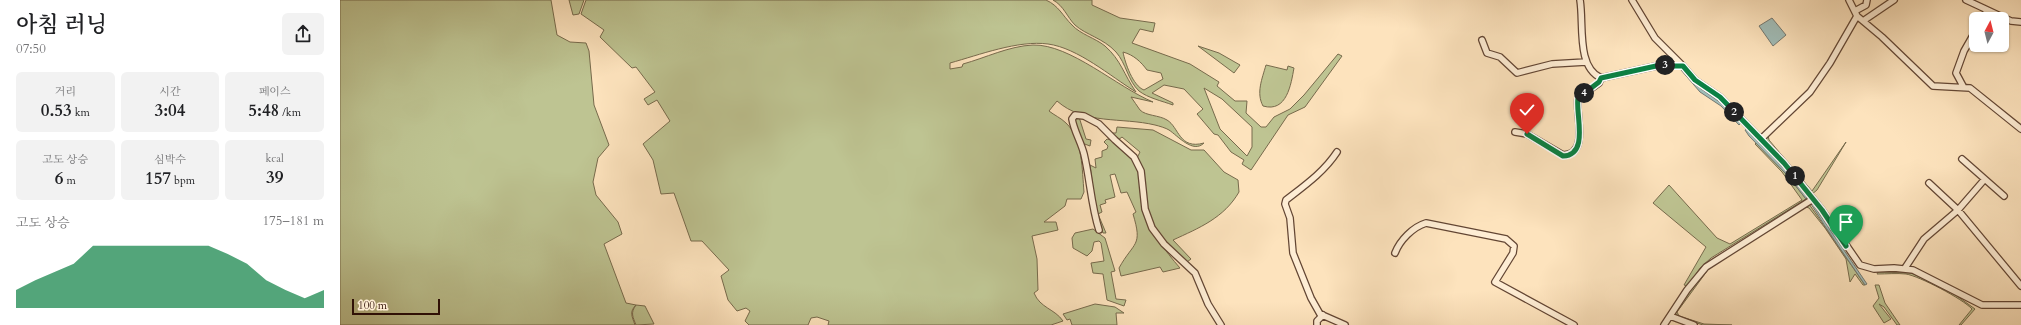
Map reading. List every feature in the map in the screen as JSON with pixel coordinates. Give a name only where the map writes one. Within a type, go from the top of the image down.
[{"type":"street","points":[[1580,0],[1583,54],[1586,62],[1597,77],[1601,78],[1656,66],[1683,66]]},
{"type":"street","points":[[1632,0],[1655,38],[1695,80],[1720,97],[1784,163],[1813,199],[1860,265],[1874,269],[1905,268],[1913,270],[1938,281],[1982,305],[2021,305]]},
{"type":"street","points":[[1849,0],[1856,14],[1882,36],[1933,86],[1963,86],[1970,88],[2021,129]]},
{"type":"street","points":[[1761,139],[1810,92],[1830,64],[1856,14],[1866,5],[1867,0]]},
{"type":"street","points":[[1863,21],[1894,0]]},
{"type":"street","points":[[1966,0],[2011,21],[2021,22]]},
{"type":"street","points":[[1482,40],[1487,53],[1500,57],[1517,73],[1552,64],[1586,62]]},
{"type":"street","points":[[1963,86],[1956,74],[1969,43]]},
{"type":"street","points":[[1515,132],[1527,134],[1563,156],[1571,153],[1580,139],[1578,98],[1599,82],[1601,78]]},
{"type":"street","points":[[1099,230],[1094,215],[1084,152],[1073,127],[1072,119],[1076,115],[1084,116],[1099,124],[1114,140],[1134,156],[1141,171],[1145,209],[1152,228],[1164,244],[1194,273],[1208,304],[1221,325]]},
{"type":"street","points":[[1336,152],[1332,160],[1305,186],[1286,200],[1285,204],[1290,218],[1292,246],[1298,268],[1314,304],[1323,315],[1345,325]]},
{"type":"street","points":[[1962,159],[1984,180],[2004,196]]},
{"type":"street","points":[[1905,268],[1924,239],[1958,210],[1984,180]]},
{"type":"street","points":[[1929,183],[1958,210],[2021,286]]},
{"type":"street","points":[[1664,325],[1687,290],[1709,264],[1813,199]]},
{"type":"street","points":[[1395,253],[1402,240],[1421,225],[1426,223],[1506,239],[1514,246],[1513,253],[1495,282],[1574,325]]},
{"type":"street","points":[[1317,325],[1317,321],[1323,315]]},
{"type":"street","points":[[1670,316],[1694,325]]},
{"type":"green space","points":[[340,0],[551,0],[557,35],[570,42],[586,43],[589,51],[594,105],[609,145],[598,158],[593,182],[596,195],[618,222],[622,234],[604,244],[626,303],[636,305],[632,310],[632,317],[635,325],[340,325]]},
{"type":"green space","points":[[569,0],[584,0],[579,14],[573,15]]},
{"type":"green space","points":[[586,0],[1046,0],[1057,8],[1075,28],[1101,43],[1110,51],[1119,62],[1136,92],[1094,64],[1071,51],[1048,44],[1024,44],[999,49],[950,63],[950,69],[962,67],[963,64],[1024,46],[1033,45],[1062,51],[1153,102],[1131,97],[1143,112],[1160,117],[1171,123],[1184,141],[1196,144],[1204,143],[1200,146],[1190,145],[1181,140],[1168,129],[1155,125],[1104,119],[1079,114],[1068,109],[1057,101],[1049,111],[1066,123],[1076,138],[1081,156],[1084,192],[1081,199],[1067,199],[1065,206],[1044,222],[1056,222],[1058,230],[1032,236],[1037,259],[1038,290],[1034,293],[1040,302],[1063,321],[1051,325],[828,325],[829,321],[817,317],[811,318],[808,325],[749,325],[745,321],[750,311],[746,308],[737,311],[728,300],[721,276],[729,270],[702,241],[691,241],[674,193],[661,194],[653,160],[643,144],[670,121],[657,100],[648,105],[644,99],[655,92],[636,67],[632,68],[600,37],[604,30],[581,14]]},
{"type":"green space","points":[[1053,0],[1092,0],[1092,5],[1120,18],[1155,23],[1153,32],[1140,29],[1132,43],[1190,64],[1219,82],[1217,86],[1235,101],[1247,101],[1246,113],[1261,127],[1266,127],[1274,117],[1290,109],[1304,95],[1338,54],[1342,56],[1305,107],[1288,115],[1251,170],[1242,164],[1244,160],[1231,152],[1218,135],[1214,134],[1197,114],[1203,109],[1184,89],[1164,85],[1152,93],[1173,103],[1173,105],[1139,91],[1132,82],[1116,52],[1106,43],[1075,25],[1057,2]],"holes":[[[1123,52],[1137,59],[1147,70],[1161,73],[1163,79],[1144,90],[1140,88],[1130,74]],[[1204,88],[1222,99],[1252,127],[1252,147],[1247,156],[1220,129]]]},
{"type":"green space","points":[[1198,46],[1219,53],[1240,65],[1234,73]]},
{"type":"green space","points":[[1266,65],[1287,70],[1288,66],[1294,68],[1286,96],[1278,105],[1271,107],[1263,106],[1260,96],[1260,86]]},
{"type":"green space","points":[[1075,117],[1079,117],[1086,139],[1091,140],[1090,146],[1082,143],[1074,123]]},
{"type":"green space","points":[[1117,127],[1153,130],[1191,150],[1204,150],[1224,172],[1238,180],[1239,192],[1226,209],[1210,221],[1173,240],[1191,259],[1187,262],[1163,240],[1150,220],[1143,171],[1137,158],[1140,152],[1122,137],[1118,140],[1111,133],[1116,133]]},
{"type":"green space","points":[[1768,135],[1769,140],[1812,191],[1846,142],[1817,190],[1811,195],[1765,140]]},
{"type":"green space","points":[[1107,139],[1111,140],[1133,159],[1138,168],[1142,209],[1145,217],[1158,240],[1180,268],[1163,272],[1160,267],[1121,276],[1119,268],[1133,248],[1137,238],[1133,214],[1136,212],[1127,192],[1121,193],[1115,174],[1110,175],[1115,197],[1105,200],[1106,203],[1100,205],[1102,212],[1098,214],[1106,233],[1103,233],[1097,218],[1090,165],[1096,168],[1095,159],[1102,157],[1102,151],[1107,149],[1108,146],[1104,142]]},
{"type":"green space","points":[[1756,143],[1788,176],[1806,199],[1711,258],[1700,268],[1688,286],[1684,285],[1706,247],[1653,203],[1669,185],[1717,238],[1730,244],[1802,200],[1782,172],[1755,144]]},
{"type":"green space","points":[[1809,204],[1865,285],[1863,285],[1855,274],[1850,282],[1846,259],[1825,228],[1809,208],[1806,207],[1710,267],[1677,312],[1679,316],[1704,324],[1732,325],[1703,325],[1676,316],[1675,312],[1703,271]]},
{"type":"green space","points":[[1093,229],[1105,238],[1115,271],[1111,272],[1116,299],[1126,300],[1124,306],[1107,300],[1103,274],[1093,273],[1091,263],[1104,261],[1101,243],[1099,241],[1094,242],[1092,251],[1087,256],[1073,248],[1072,238],[1075,233]]},
{"type":"green space","points":[[1878,272],[1911,273],[1950,291],[1975,309],[1961,325],[1959,325],[1972,309],[1951,294],[1930,283],[1906,274],[1877,274]]},
{"type":"green space","points":[[1875,285],[1879,285],[1885,303],[1900,325],[1897,325],[1884,307],[1879,304],[1891,319],[1884,323],[1873,306],[1879,298]]},
{"type":"green space","points":[[1095,304],[1115,307],[1124,313],[1116,313],[1117,325],[1072,325],[1070,319],[1067,320],[1063,314]]},
{"type":"green space","points":[[636,305],[645,306],[654,324],[636,325],[633,313]]},
{"type":"water","points":[[1772,18],[1786,35],[1773,46],[1759,26]]},
{"type":"water","points":[[1681,70],[1700,88],[1721,103],[1741,123],[1739,125],[1721,106],[1700,92]]},
{"type":"water","points":[[1747,129],[1789,174],[1807,197],[1806,199],[1788,176],[1749,136],[1745,130]]},
{"type":"water","points":[[1812,203],[1867,284],[1865,285],[1824,225],[1811,204]]},
{"type":"route","points":[[1527,134],[1563,156],[1567,155],[1573,151],[1580,139],[1577,103],[1578,98],[1599,82],[1601,78],[1656,66],[1683,66],[1695,80],[1720,97],[1784,163],[1822,210],[1846,246]]}]
